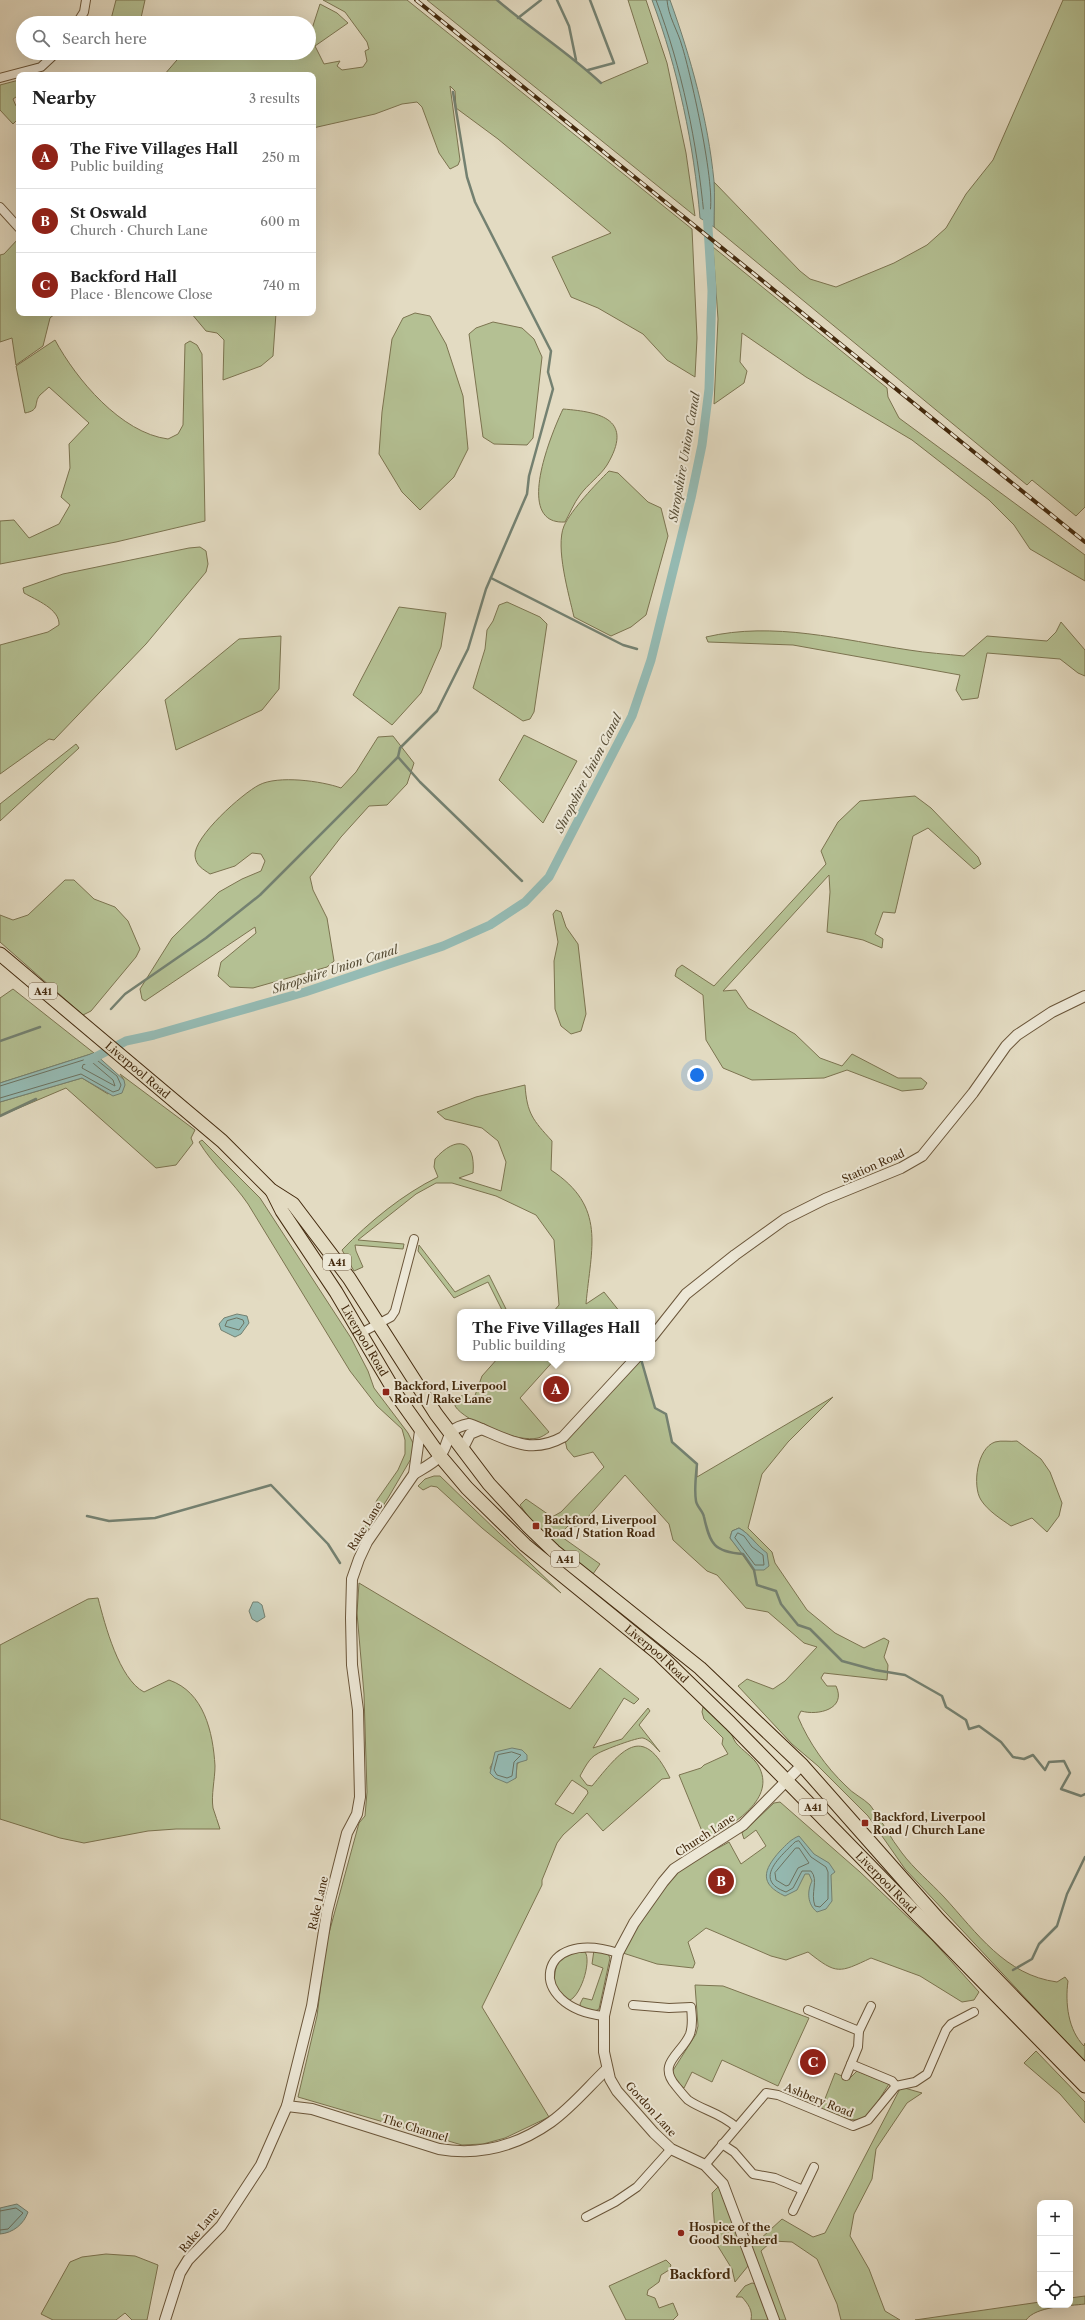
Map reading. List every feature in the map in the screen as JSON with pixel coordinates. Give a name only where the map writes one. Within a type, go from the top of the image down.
[{"type":"highway","name":"Liverpool Road","points":[[0,954],[222,1141],[272,1190],[293,1204],[349,1278],[449,1433],[489,1484],[528,1526],[554,1551],[700,1668],[802,1765],[939,1920],[1085,2071]]},
{"type":"highway","name":"Liverpool Road","points":[[272,1190],[282,1211],[309,1250],[420,1431],[467,1488],[520,1540],[658,1654],[787,1780],[1085,2086]]},
{"type":"street","points":[[81,16],[84,12],[86,0]]},
{"type":"street","points":[[22,72],[41,67],[48,60]]},
{"type":"street","points":[[0,78],[16,74]]},
{"type":"street","points":[[0,207],[16,225]]},
{"type":"street","name":"Station Road","points":[[655,1333],[686,1294],[735,1255],[785,1219],[825,1199],[901,1168],[922,1156],[973,1093],[1010,1043],[1052,1012],[1085,996]]},
{"type":"street","points":[[361,1333],[391,1317],[395,1311],[414,1239]]},
{"type":"street","points":[[440,1456],[449,1433],[455,1428],[469,1424],[518,1445],[550,1444],[563,1437],[633,1361]]},
{"type":"street","points":[[462,1450],[470,1434],[482,1429]]},
{"type":"street","name":"Rake Lane","points":[[414,1474],[420,1431]]},
{"type":"street","name":"Rake Lane","points":[[165,2320],[180,2273],[188,2260],[221,2226],[261,2165],[287,2106],[310,2013],[327,1912],[347,1832],[357,1814],[360,1797],[358,1710],[352,1665],[352,1579],[358,1559],[367,1542],[414,1474],[440,1456]]},
{"type":"street","name":"Church Lane","points":[[607,2069],[604,2052],[604,2016],[618,1953],[634,1923],[674,1870],[743,1825],[802,1765]]},
{"type":"street","points":[[604,2016],[588,2014],[562,2001],[552,1986],[552,1966],[555,1958],[562,1952],[572,1949],[590,1947],[605,1948],[618,1953]]},
{"type":"street","points":[[633,2006],[669,2008],[690,2007],[692,2020],[690,2034],[670,2061],[668,2072],[672,2082],[688,2100],[714,2111],[736,2127]]},
{"type":"street","points":[[846,2076],[858,2047],[859,2031],[871,2006]]},
{"type":"street","points":[[808,2010],[859,2031]]},
{"type":"street","points":[[851,2064],[892,2081],[896,2086],[915,2082],[927,2074],[946,2030],[951,2024],[974,2012]]},
{"type":"street","name":"The Channel","points":[[287,2106],[312,2109],[439,2149],[460,2153],[481,2152],[526,2137],[552,2121],[607,2069]]},
{"type":"street","name":"Gordon Lane","points":[[607,2069],[617,2091],[654,2133],[671,2149],[704,2164],[712,2170],[723,2184],[774,2320]]},
{"type":"street","name":"Ashbery Road","points":[[704,2164],[761,2096],[766,2093],[772,2093],[846,2125],[859,2125],[875,2113],[896,2086]]},
{"type":"street","points":[[722,2144],[734,2152],[753,2174],[775,2178],[803,2190]]},
{"type":"street","points":[[586,2217],[615,2202],[637,2187],[671,2149]]},
{"type":"street","points":[[793,2210],[814,2167]]},
{"type":"green space","points":[[116,0],[145,0],[141,16],[112,16]]},
{"type":"green space","points":[[323,0],[407,0],[692,229],[697,338],[695,377],[667,360],[643,334],[598,308],[571,297],[552,257],[611,233],[498,139],[456,108],[455,91],[450,86],[460,160],[458,165],[450,169],[439,153],[422,107],[417,102],[402,104],[375,114],[316,127],[316,72],[167,72],[177,60],[316,60],[316,48],[324,64],[340,61],[337,66],[342,70],[363,67],[367,61],[365,51],[369,49],[367,42],[345,12]]},
{"type":"green space","points":[[427,0],[497,0],[576,61],[601,83],[648,63],[628,0],[646,0],[667,63],[686,153],[695,216]]},
{"type":"green space","points":[[1063,0],[1085,0],[1085,507],[1076,516],[1032,480],[1027,485],[714,227],[714,182],[800,271],[810,279],[836,287],[894,263],[927,245],[946,228],[966,194],[993,160]]},
{"type":"green space","points":[[320,4],[337,13],[348,23],[316,45],[316,16]]},
{"type":"green space","points":[[16,81],[16,97],[13,99],[16,106],[16,121],[13,124],[0,110],[0,85]]},
{"type":"green space","points":[[16,241],[16,316],[52,316],[50,318],[43,346],[16,365],[12,338],[0,342],[0,255],[4,254]]},
{"type":"green space","points":[[713,247],[887,388],[888,397],[899,418],[1085,555],[1085,581],[1030,549],[1014,525],[989,500],[912,440],[806,377],[742,333],[740,362],[747,371],[744,383],[714,404],[718,319]]},
{"type":"green space","points":[[415,313],[430,316],[446,344],[463,396],[468,449],[454,477],[420,510],[402,492],[379,454],[382,412],[392,339],[403,318]]},
{"type":"green space","points":[[194,316],[276,316],[273,356],[261,366],[223,380],[224,340],[217,333],[206,331]]},
{"type":"green space","points":[[493,322],[522,328],[534,339],[542,357],[533,438],[527,445],[494,444],[483,437],[469,334],[476,328]]},
{"type":"green space","points":[[55,340],[75,371],[102,402],[133,426],[151,435],[168,439],[178,434],[183,425],[185,344],[190,341],[197,345],[202,354],[205,521],[116,542],[0,564],[0,521],[14,520],[29,538],[59,524],[70,505],[61,497],[70,468],[69,444],[89,423],[49,387],[38,398],[35,408],[30,412],[25,413],[16,366]]},
{"type":"green space","points":[[563,409],[577,410],[601,416],[610,421],[615,428],[617,438],[614,450],[607,465],[580,495],[565,522],[550,519],[541,509],[539,494],[540,475],[545,456]]},
{"type":"green space","points":[[609,471],[618,473],[648,502],[661,508],[668,536],[646,615],[631,627],[611,636],[574,617],[566,584],[561,546],[564,526],[572,512]]},
{"type":"green space","points":[[200,547],[206,551],[208,564],[206,572],[146,644],[54,740],[49,739],[0,774],[0,645],[48,632],[59,625],[56,614],[41,602],[24,593],[23,588],[63,574]]},
{"type":"green space","points":[[507,602],[540,617],[547,624],[534,712],[530,719],[523,721],[473,688],[485,649],[487,630],[493,621],[499,605]]},
{"type":"green space","points":[[399,607],[446,613],[441,647],[421,693],[392,725],[353,695]]},
{"type":"green space","points":[[1061,622],[1085,650],[1085,676],[1078,673],[1060,659],[987,653],[978,698],[962,700],[956,690],[960,675],[793,645],[708,642],[706,637],[731,633],[782,631],[833,637],[916,651],[964,656],[987,636],[1047,641],[1056,632]]},
{"type":"green space","points":[[281,636],[279,689],[262,710],[176,750],[165,700],[239,639]]},
{"type":"green space","points":[[524,735],[577,761],[543,823],[499,780]]},
{"type":"green space","points":[[393,736],[414,763],[407,784],[387,805],[369,806],[341,837],[310,877],[313,890],[327,918],[334,961],[327,967],[253,988],[230,987],[218,976],[221,962],[256,933],[255,927],[145,1001],[142,999],[140,989],[172,938],[219,892],[242,879],[261,871],[265,861],[261,854],[252,853],[235,866],[210,874],[198,865],[195,856],[197,848],[202,838],[220,816],[242,797],[259,785],[267,782],[277,780],[300,780],[323,783],[341,788],[356,772],[378,737]]},
{"type":"green space","points":[[76,744],[79,748],[0,821],[0,804]]},
{"type":"green space","points":[[915,796],[931,808],[978,857],[981,864],[974,869],[928,828],[913,836],[895,913],[883,912],[875,934],[883,939],[882,948],[863,940],[827,932],[830,892],[829,875],[723,991],[736,990],[748,1008],[795,1034],[820,1058],[842,1066],[852,1054],[898,1078],[921,1078],[927,1083],[923,1089],[902,1091],[847,1070],[824,1078],[752,1080],[723,1068],[706,1040],[703,995],[675,976],[677,969],[682,965],[714,986],[826,864],[821,851],[838,822],[860,801]]},
{"type":"green space","points":[[65,880],[74,880],[94,899],[115,907],[128,921],[140,949],[136,957],[91,1011],[83,1015],[0,942],[0,915],[13,920],[28,915]]},
{"type":"green space","points":[[556,910],[561,912],[566,927],[578,944],[586,1014],[581,1031],[571,1034],[561,1026],[555,1009],[554,961],[558,942],[553,914]]},
{"type":"green space","points":[[13,989],[94,1053],[0,1083],[0,998]]},
{"type":"green space","points":[[120,1074],[195,1130],[191,1138],[193,1143],[176,1165],[156,1168],[66,1088],[0,1116],[0,1102],[82,1078],[108,1094],[124,1080]]},
{"type":"green space","points":[[525,1085],[529,1110],[536,1122],[552,1141],[551,1170],[569,1184],[581,1199],[588,1214],[592,1246],[586,1304],[604,1292],[618,1309],[556,1309],[559,1305],[554,1240],[536,1215],[496,1196],[452,1183],[436,1183],[416,1194],[358,1240],[404,1244],[403,1249],[355,1245],[363,1267],[354,1271],[342,1250],[363,1229],[387,1209],[399,1200],[438,1177],[434,1167],[435,1159],[450,1146],[463,1144],[468,1147],[471,1153],[473,1173],[459,1178],[501,1191],[506,1162],[498,1141],[482,1128],[445,1119],[437,1112],[476,1097]]},
{"type":"green space","points":[[202,1140],[260,1198],[351,1338],[368,1371],[374,1388],[408,1433],[414,1445],[412,1457],[355,1550],[377,1500],[398,1470],[405,1454],[405,1440],[402,1429],[377,1406],[350,1371],[248,1204],[199,1142]]},
{"type":"green space","points":[[419,1245],[455,1292],[489,1275],[506,1309],[502,1309],[488,1282],[454,1298],[418,1251]]},
{"type":"green space","points":[[495,1361],[553,1361],[520,1398],[549,1432],[538,1438],[529,1439],[518,1437],[493,1430],[461,1412],[455,1406],[456,1399],[465,1394],[473,1401],[482,1376]]},
{"type":"green space","points":[[639,1361],[642,1361],[655,1408],[666,1414],[672,1442],[697,1464],[697,1477],[833,1397],[788,1442],[762,1474],[748,1528],[772,1552],[775,1563],[807,1610],[835,1633],[864,1648],[884,1638],[889,1641],[884,1657],[888,1665],[887,1680],[824,1673],[821,1678],[827,1686],[836,1686],[838,1700],[829,1709],[815,1712],[801,1711],[798,1717],[813,1745],[832,1771],[849,1789],[870,1805],[907,1859],[993,1950],[1007,1962],[1022,1971],[1039,1978],[1057,1982],[1065,1977],[1068,1981],[1067,1998],[1069,2016],[1074,2032],[1084,2046],[1085,2043],[1085,2062],[905,1869],[868,1816],[818,1766],[792,1744],[738,1686],[747,1679],[773,1689],[785,1681],[817,1647],[804,1643],[768,1612],[746,1608],[717,1575],[707,1571],[673,1540],[669,1524],[625,1475],[580,1526],[568,1526],[559,1535],[600,1564],[593,1574],[554,1543],[527,1515],[520,1505],[526,1499],[552,1517],[561,1512],[604,1467],[593,1452],[574,1457],[567,1449],[565,1440]],"holes":[[[739,1528],[750,1536],[759,1547],[766,1553],[743,1554],[730,1538],[732,1531]]]},
{"type":"green space","points":[[1017,1441],[1041,1459],[1050,1472],[1062,1503],[1059,1516],[1047,1532],[1032,1518],[1011,1526],[987,1508],[978,1494],[978,1468],[980,1459],[984,1452],[995,1442]]},
{"type":"green space","points":[[440,1476],[561,1593],[482,1528],[437,1487],[431,1486],[423,1490],[418,1486],[425,1479]]},
{"type":"green space","points":[[359,1583],[570,1709],[600,1668],[639,1699],[634,1704],[624,1698],[593,1748],[622,1739],[648,1708],[650,1711],[639,1725],[660,1752],[648,1740],[643,1738],[620,1744],[594,1756],[580,1776],[587,1785],[592,1786],[612,1762],[622,1753],[631,1748],[641,1746],[650,1750],[660,1761],[670,1778],[662,1779],[603,1831],[587,1813],[563,1835],[557,1843],[542,1880],[542,1885],[482,2007],[549,2117],[505,2138],[483,2144],[462,2145],[298,2097],[317,2016],[326,1944],[359,1823],[365,1816],[367,1792],[364,1694],[357,1613]],"holes":[[[521,1761],[517,1764],[516,1778],[503,1780],[495,1778],[490,1768],[493,1762]],[[572,1780],[587,1790],[588,1793],[573,1814],[555,1804]]]},
{"type":"green space","points":[[98,1598],[114,1650],[127,1676],[135,1685],[144,1692],[169,1680],[181,1686],[191,1694],[204,1715],[209,1727],[214,1753],[215,1766],[213,1808],[220,1829],[176,1829],[148,1831],[84,1843],[60,1838],[0,1819],[0,1645],[88,1599]]},
{"type":"green space","points":[[703,1707],[729,1730],[736,1743],[758,1765],[763,1777],[762,1789],[750,1809],[740,1818],[709,1839],[704,1836],[679,1775],[701,1768],[704,1765],[728,1754],[722,1744],[723,1738],[704,1719],[702,1712]]},
{"type":"green space","points":[[780,1802],[860,1872],[932,1940],[979,1992],[974,2000],[962,2002],[920,1976],[871,1958],[845,1969],[832,1968],[808,1952],[786,1960],[771,1956],[706,1928],[688,1942],[695,1963],[693,1968],[657,1964],[623,1953],[657,1898],[686,1865],[729,1842],[741,1864],[766,1846],[756,1830],[744,1839],[742,1833],[774,1803]]},
{"type":"green space","points":[[594,1950],[608,1954],[610,1958],[599,2009],[593,2012],[581,2007],[580,2004],[583,1998],[592,2000],[603,1968],[592,1964]]},
{"type":"green space","points":[[585,1952],[587,1963],[584,1980],[572,1999],[567,2001],[554,1983],[556,1962],[572,1953]]},
{"type":"green space","points":[[695,1985],[723,1986],[809,2018],[778,2086],[722,2060],[712,2082],[692,2072],[684,2088],[674,2079],[672,2072],[696,2034],[698,2026]]},
{"type":"green space","points":[[1036,2051],[1085,2102],[1085,2123],[1060,2094],[1024,2063]]},
{"type":"green space","points":[[857,2071],[889,2084],[868,2114],[862,2119],[855,2120],[847,2119],[821,2109],[835,2073],[849,2079]]},
{"type":"green space","points":[[901,2087],[922,2093],[907,2103],[876,2149],[872,2179],[854,2214],[850,2236],[869,2269],[885,2311],[900,2320],[841,2320],[837,2304],[817,2259],[792,2242],[772,2241],[761,2251],[786,2320],[777,2320],[749,2243],[758,2241],[782,2219],[813,2237],[825,2233]]},
{"type":"green space","points":[[718,2187],[721,2188],[748,2261],[748,2266],[735,2282],[732,2269],[716,2243],[712,2193]]},
{"type":"green space","points":[[106,2254],[135,2256],[158,2265],[147,2320],[132,2320],[125,2313],[116,2320],[53,2320],[41,2314],[70,2262],[82,2257]]},
{"type":"green space","points":[[666,2260],[671,2265],[669,2270],[661,2275],[659,2282],[648,2290],[647,2295],[655,2298],[659,2308],[673,2303],[678,2315],[673,2320],[626,2320],[609,2286]]},
{"type":"green space","points":[[752,2283],[757,2284],[770,2320],[751,2320],[751,2310],[748,2305],[742,2297],[736,2297],[745,2286]]},
{"type":"green space","points":[[1085,2296],[1085,2304],[1073,2305],[1073,2298]]},
{"type":"green space","points":[[1037,2302],[1037,2308],[1053,2308],[1037,2312],[1026,2320],[915,2320]]},
{"type":"water","points":[[652,0],[670,0],[692,67],[708,135],[714,181],[714,227],[700,218],[694,163],[684,108],[670,53]]},
{"type":"water","points":[[94,1053],[124,1080],[125,1085],[122,1093],[113,1096],[82,1078],[0,1102],[0,1083]]},
{"type":"water","points":[[237,1314],[247,1316],[249,1323],[241,1334],[235,1337],[221,1330],[219,1324],[224,1318]]},
{"type":"water","points":[[739,1528],[767,1553],[769,1566],[764,1570],[754,1570],[730,1538],[732,1531]]},
{"type":"water","points":[[253,1602],[258,1602],[262,1605],[265,1617],[257,1622],[252,1619],[249,1611]]},
{"type":"water","points":[[512,1748],[522,1750],[527,1755],[527,1760],[517,1763],[516,1778],[507,1783],[495,1778],[490,1773],[495,1752]]},
{"type":"water","points":[[799,1836],[814,1854],[829,1863],[835,1872],[831,1875],[832,1901],[826,1909],[817,1912],[811,1905],[809,1897],[809,1889],[812,1881],[809,1874],[805,1874],[797,1890],[785,1896],[771,1887],[766,1876],[767,1870],[774,1858],[789,1842]]},
{"type":"water","points":[[17,2204],[28,2212],[24,2220],[14,2230],[0,2234],[0,2208]]},
{"type":"waterway","points":[[497,0],[576,61],[601,83]]},
{"type":"waterway","points":[[518,18],[541,0]]},
{"type":"waterway","points":[[557,0],[569,26],[576,60]]},
{"type":"waterway","points":[[588,70],[614,63],[590,0]]},
{"type":"waterway","points":[[111,1009],[125,994],[206,938],[260,895],[398,757],[400,748],[437,711],[468,649],[486,589],[527,494],[529,476],[553,389],[548,372],[551,351],[475,202],[467,177],[453,92]]},
{"type":"waterway","name":"Shropshire Union Canal","points":[[88,1061],[126,1041],[154,1035],[305,992],[443,946],[490,925],[525,902],[549,877],[632,716],[651,660],[691,498],[702,445],[709,389],[712,291],[707,212]]},
{"type":"waterway","points":[[491,578],[623,645],[637,649]]},
{"type":"waterway","points":[[398,757],[420,782],[522,881]]},
{"type":"waterway","points":[[0,1041],[40,1027]]},
{"type":"waterway","points":[[0,1116],[36,1099]]},
{"type":"waterway","points":[[642,1361],[655,1408],[666,1414],[672,1442],[697,1464],[695,1487],[696,1501],[703,1515],[711,1540],[719,1549],[743,1554],[754,1570],[757,1585],[776,1591],[781,1604],[798,1625],[810,1629],[842,1661],[875,1670],[905,1675],[942,1696],[946,1707],[966,1720],[969,1729],[979,1726],[1001,1742],[1013,1757],[1024,1759],[1033,1755],[1045,1770],[1049,1762],[1064,1761],[1070,1773],[1061,1789],[1081,1796],[1085,1794]]},
{"type":"waterway","points":[[87,1516],[109,1521],[155,1518],[271,1485],[328,1544],[340,1563]]},
{"type":"waterway","points":[[1013,1970],[1032,1959],[1039,1944],[1057,1926],[1067,1894],[1085,1857]]},
{"type":"railway","points":[[416,0],[1085,542]]},
{"type":"place","name":"The Five Villages Hall","points":[[556,1389]]},
{"type":"place","name":"Backford, Liverpool Road / Rake Lane","points":[[386,1392]]},
{"type":"place","name":"Backford, Liverpool Road / Station Road","points":[[536,1526]]},
{"type":"place","name":"Backford, Liverpool Road / Church Lane","points":[[865,1823]]},
{"type":"place","name":"St Oswald","points":[[721,1881]]},
{"type":"place","name":"Backford Hall","points":[[813,2062]]},
{"type":"place","name":"Hospice of the Good Shepherd","points":[[681,2233]]},
{"type":"district","name":"Backford","points":[[700,2274]]}]
